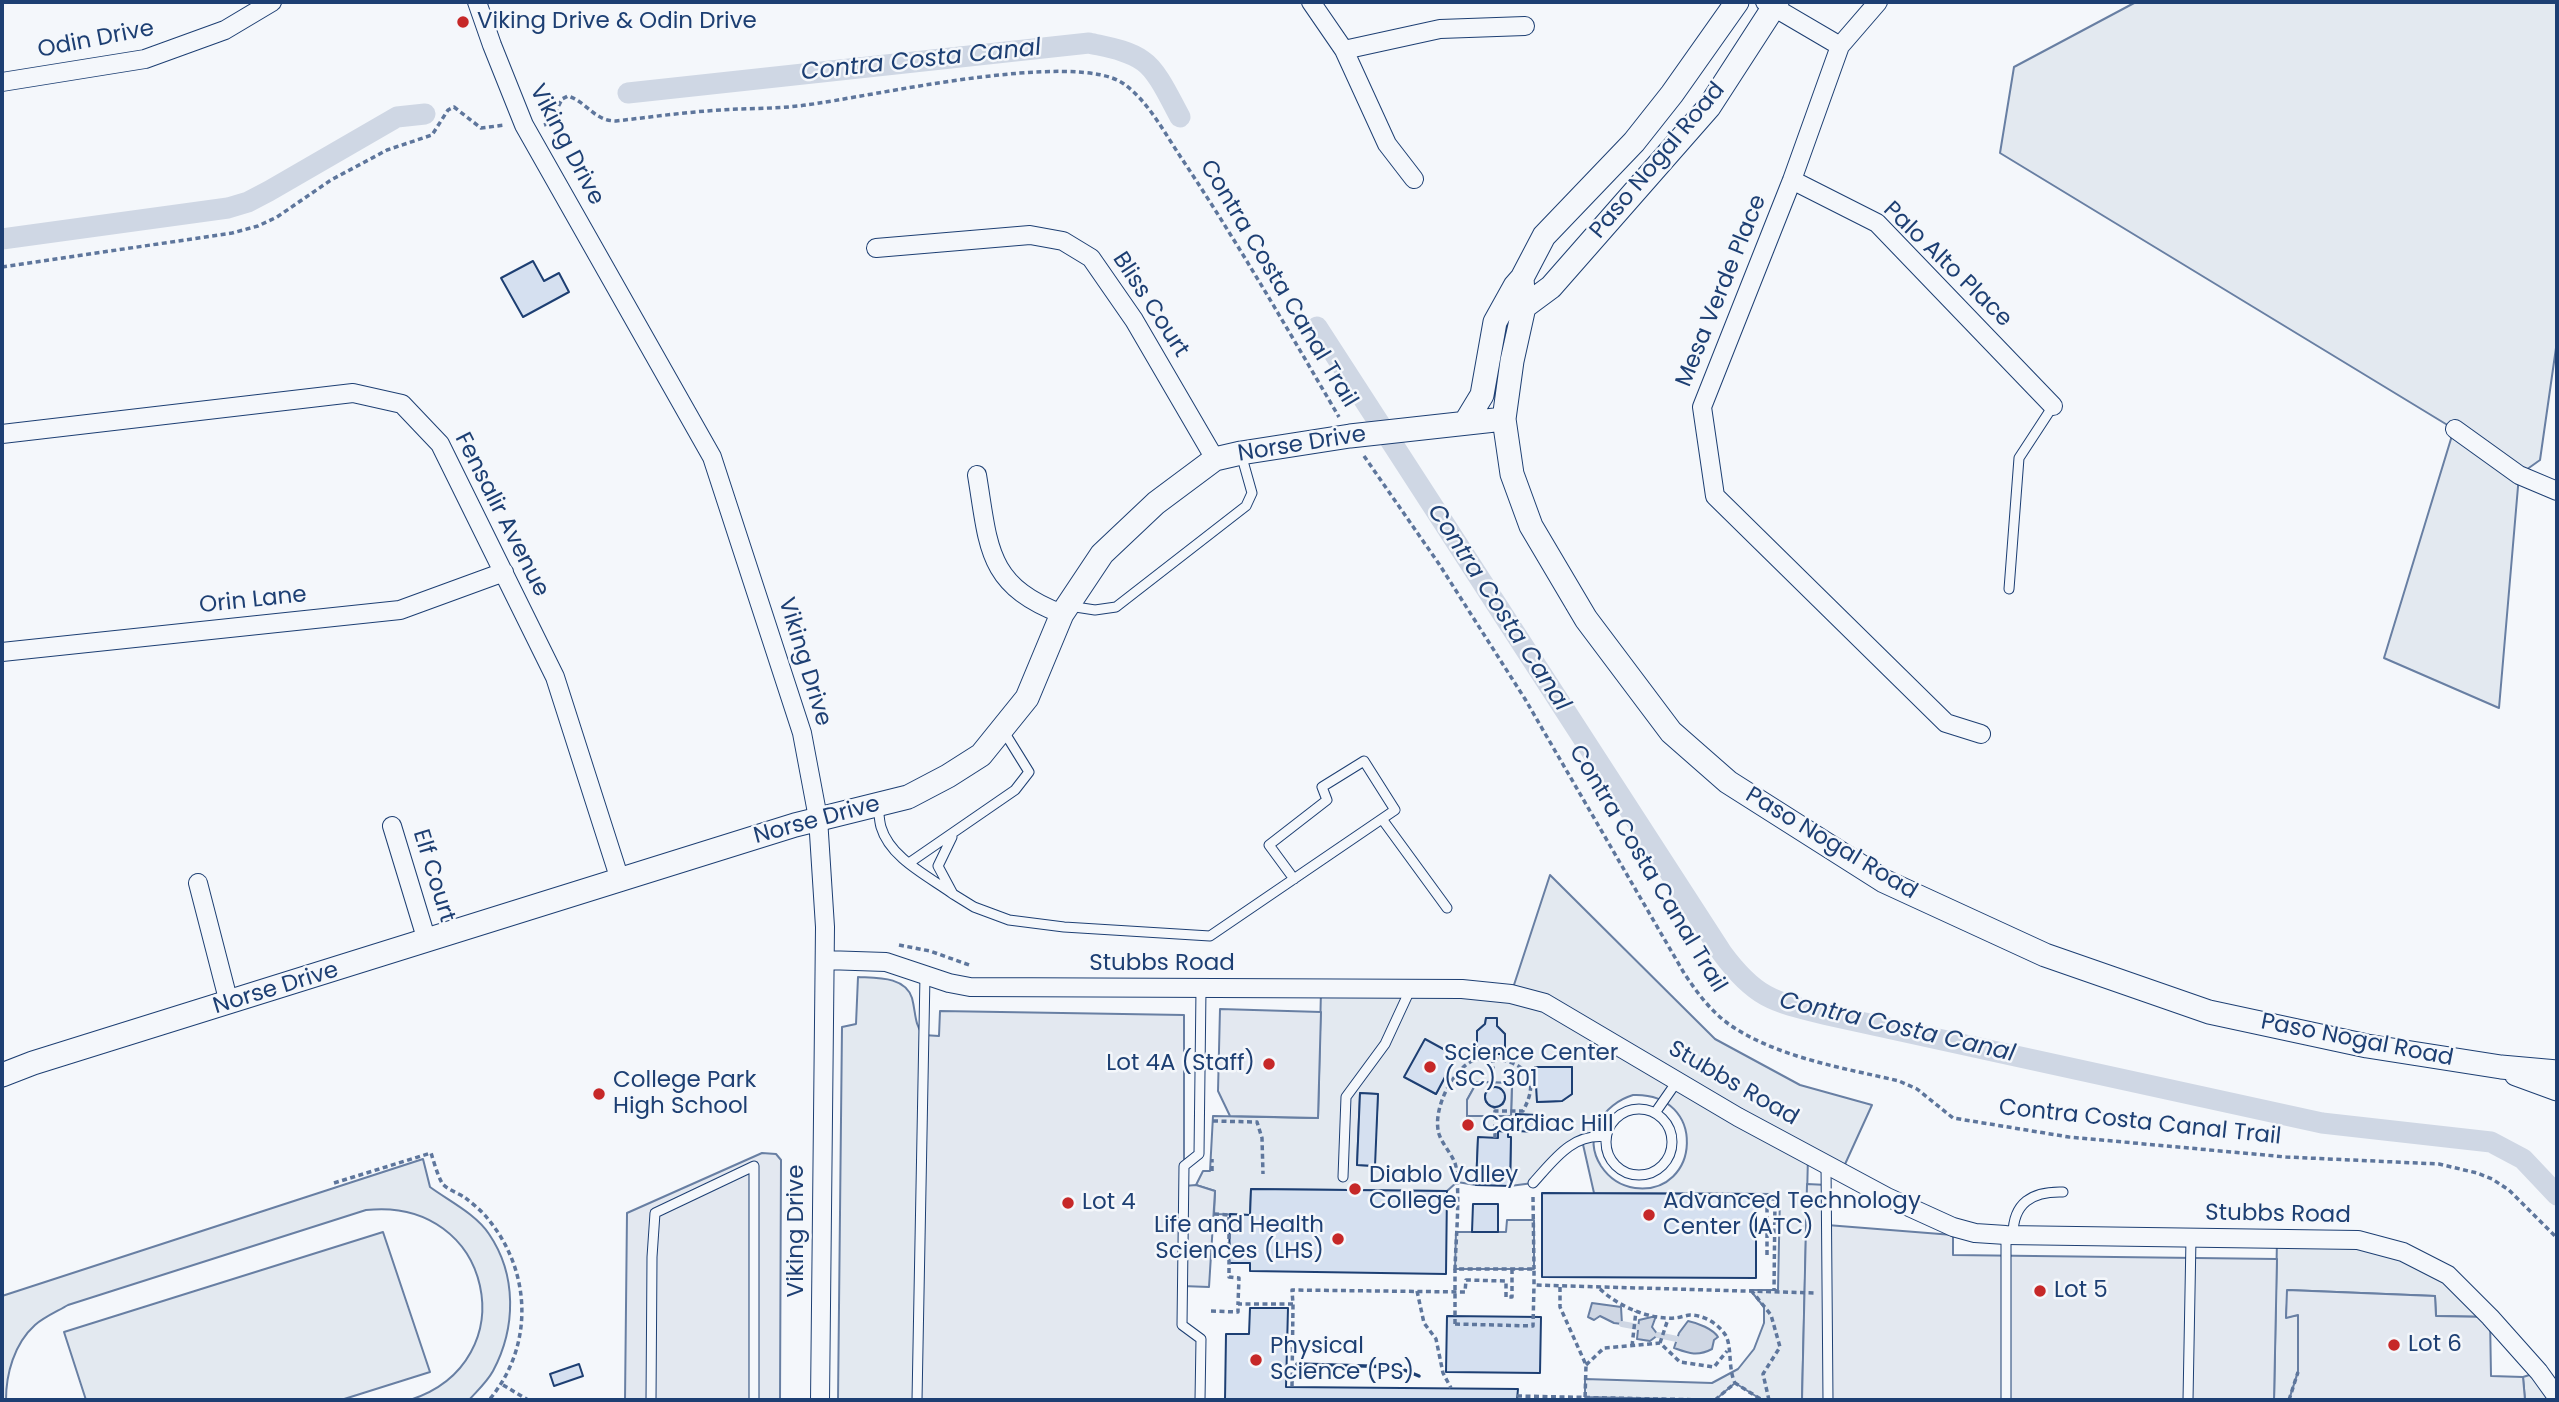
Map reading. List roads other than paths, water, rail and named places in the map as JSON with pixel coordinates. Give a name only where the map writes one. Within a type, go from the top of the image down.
[{"type":"street","name":"Odin Drive","points":[[2,82],[145,59],[226,30],[272,2]]},
{"type":"street","name":"Viking Drive","points":[[477,2],[524,125],[712,457],[802,733],[818,818],[823,873],[825,960],[820,1400]]},
{"type":"street","points":[[1311,2],[1344,50],[1387,144],[1414,179]]},
{"type":"street","name":"Paso Nogal Road","points":[[1737,2],[1672,94],[1634,142],[1544,236],[1522,278],[1524,307],[1511,361],[1504,419],[1512,474],[1531,526],[1586,619],[1671,732],[1728,782],[1884,881],[2045,955],[2209,1012],[2367,1046],[2501,1067],[2557,1072]]},
{"type":"street","points":[[1772,4],[1840,46],[1878,2]]},
{"type":"street","name":"Paso Nogal Road","points":[[1524,307],[1551,287],[1709,107],[1772,4]]},
{"type":"street","points":[[1344,50],[1440,29],[1525,26]]},
{"type":"street","name":"Mesa Verde Place","points":[[1840,46],[1792,180],[1702,407],[1715,496],[1946,723],[1981,734]]},
{"type":"street","name":"Palo Alto Place","points":[[1792,180],[1877,223],[2053,406]]},
{"type":"street","name":"Bliss Court","points":[[876,248],[1030,235],[1063,241],[1091,258],[1134,320],[1215,459]]},
{"type":"street","points":[[1465,423],[1482,395],[1495,322],[1522,278]]},
{"type":"street","name":"Fensalir Avenue","points":[[2,434],[353,393],[402,404],[440,444],[555,677],[620,880]]},
{"type":"street","name":"Norse Drive","points":[[2,1075],[33,1063],[818,818],[908,797],[981,755],[1027,698],[1065,610],[1102,554],[1156,503],[1215,459],[1357,435],[1504,419]]},
{"type":"street","points":[[2455,429],[2519,475],[2557,491]]},
{"type":"street","points":[[977,475],[990,550],[1009,583],[1034,603],[1065,610]]},
{"type":"street","name":"Orin Lane","points":[[2,652],[400,610],[504,572]]},
{"type":"street","name":"Elf Court","points":[[392,826],[427,941]]},
{"type":"street","points":[[198,883],[229,1003]]},
{"type":"street","name":"Stubbs Road","points":[[825,960],[886,962],[949,983],[970,987],[1462,989],[1511,994],[1545,1003],[1738,1117],[1887,1197],[1953,1227],[1975,1233],[2010,1235],[2358,1240],[2403,1252],[2448,1275],[2498,1326],[2557,1397]]},
{"type":"street","name":"Paso Nogal Road","points":[[2501,1067],[2557,1089]]},
{"type":"lane","points":[[2009,589],[2019,458],[2053,406]]},
{"type":"lane","points":[[1065,610],[1116,607],[1246,506],[1252,493],[1241,453]]},
{"type":"lane","points":[[909,863],[1015,790],[1030,772],[1002,729]]},
{"type":"lane","points":[[877,803],[881,828],[891,846],[909,863],[974,907],[1009,920],[1064,928],[1210,936],[1294,879],[1395,810],[1364,761],[1322,787],[1327,800],[1269,845],[1294,879]]},
{"type":"lane","points":[[1382,819],[1447,908]]},
{"type":"lane","points":[[953,835],[938,866],[953,894]]},
{"type":"lane","points":[[917,1400],[925,974]]},
{"type":"lane","points":[[1200,1400],[1201,1339],[1182,1325],[1181,1286],[1184,1166],[1199,1154],[1201,989]]},
{"type":"lane","points":[[1343,1177],[1346,1097],[1385,1044],[1410,990]]},
{"type":"lane","points":[[1655,1113],[1678,1080]]},
{"type":"lane","points":[[1639,1109],[1655,1113],[1667,1125],[1671,1140],[1667,1158],[1650,1172],[1632,1174],[1617,1166],[1608,1154],[1606,1137],[1615,1119],[1624,1112],[1639,1109]]},
{"type":"lane","points":[[1533,1183],[1565,1147],[1582,1140],[1606,1137]]},
{"type":"lane","points":[[1826,1165],[1828,1400]]},
{"type":"lane","points":[[651,1400],[655,1213],[754,1167],[754,1400]]},
{"type":"lane","points":[[2006,1400],[2010,1235],[2016,1213],[2036,1195],[2049,1191],[2063,1192]]},
{"type":"lane","points":[[2188,1400],[2191,1238]]},
{"type":"waterway","name":"Contra Costa Canal","points":[[628,93],[1089,43],[1124,52],[1143,61],[1159,79],[1180,117]]},
{"type":"waterway","name":"Contra Costa Canal","points":[[2,239],[228,208],[248,202],[269,191],[397,117],[425,114]]},
{"type":"waterway","name":"Contra Costa Canal","points":[[1317,327],[1722,953],[1756,989],[1780,1002],[1828,1015],[2322,1123],[2491,1142],[2523,1159],[2557,1195]]},
{"type":"waterway","points":[[1622,1324],[1638,1327]]},
{"type":"waterway","points":[[1658,1335],[1677,1339]]},
{"type":"place","name":"Viking Drive & Odin Drive","points":[[463,22]]},
{"type":"place","name":"Lot 4A (Staff)","points":[[1269,1064]]},
{"type":"place","name":"Science Center (SC) 301","points":[[1430,1067]]},
{"type":"place","name":"College Park High School","points":[[599,1094]]},
{"type":"place","name":"Cardiac Hill","points":[[1468,1125]]},
{"type":"place","name":"Diablo Valley College","points":[[1355,1189]]},
{"type":"place","name":"Lot 4","points":[[1068,1203]]},
{"type":"place","name":"Advanced Technology Center (ATC)","points":[[1649,1215]]},
{"type":"place","name":"Life and Health Sciences (LHS)","points":[[1338,1239]]},
{"type":"place","name":"Lot 5","points":[[2040,1291]]},
{"type":"place","name":"Lot 6","points":[[2394,1345]]},
{"type":"place","name":"Physical Science (PS)","points":[[1256,1360]]}]
